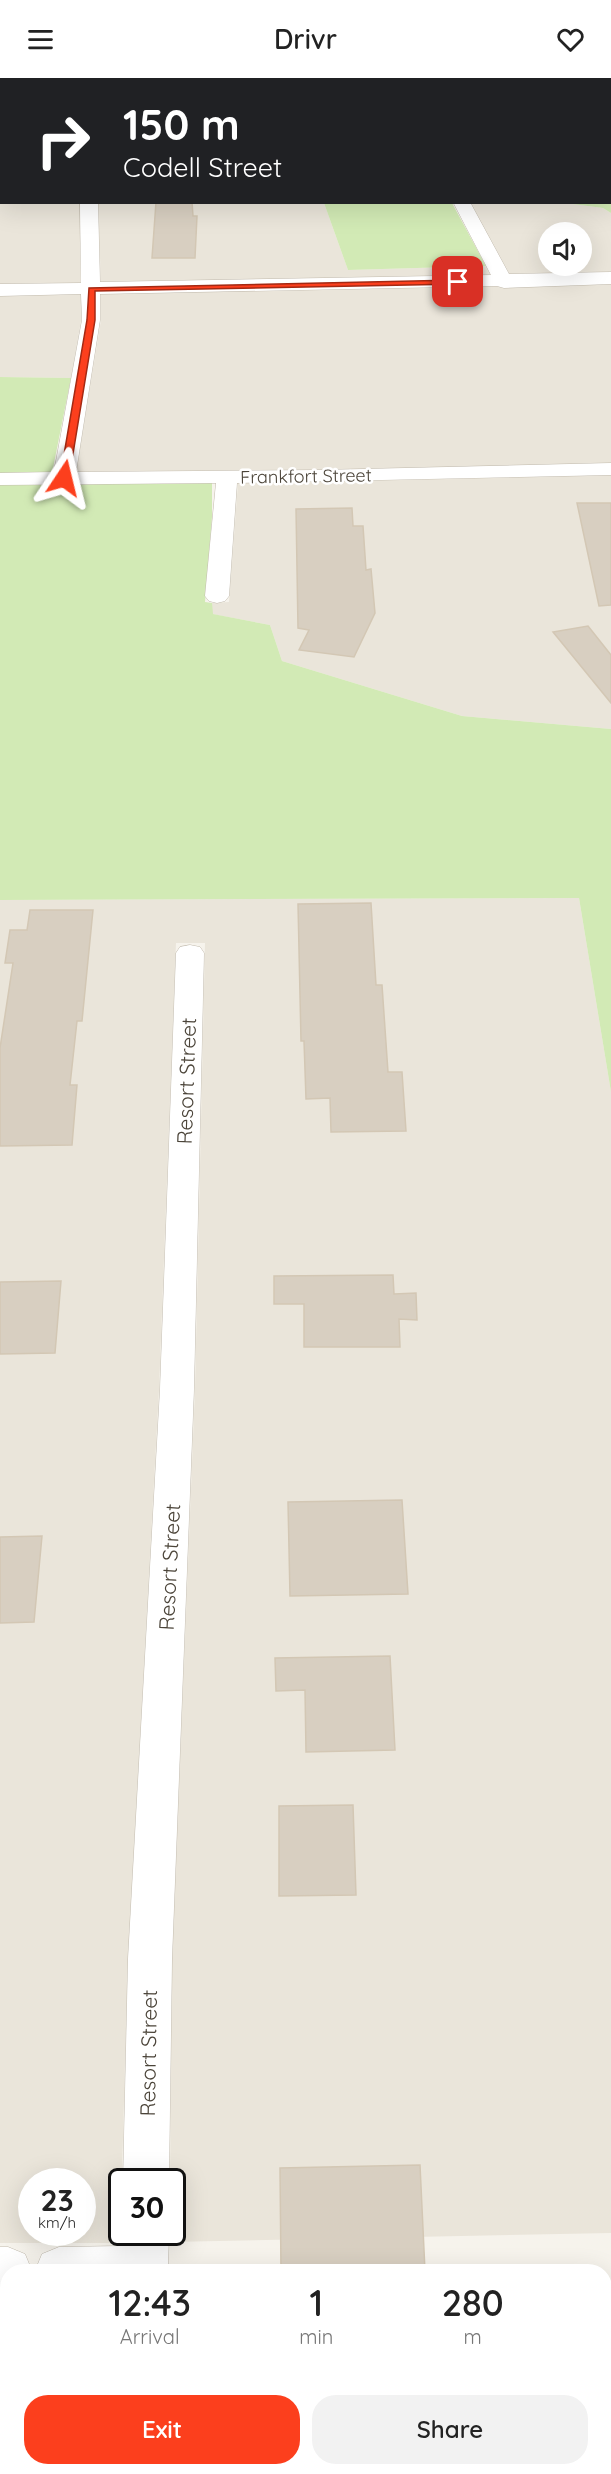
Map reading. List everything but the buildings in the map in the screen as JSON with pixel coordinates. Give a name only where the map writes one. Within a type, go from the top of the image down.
[{"type":"street","points":[[64,478],[91,320],[89,204]]},
{"type":"street","points":[[462,204],[504,282]]},
{"type":"street","points":[[0,290],[504,282],[611,278]]},
{"type":"street","name":"Frankfort Street","points":[[0,479],[611,469]]},
{"type":"street","points":[[217,596],[227,477]]},
{"type":"street","name":"Resort Street","points":[[146,2168],[150,1959],[177,1389],[190,953]]},
{"type":"street","points":[[144,2264],[145,2246]]},
{"type":"shaded area","points":[[0,204],[80,204],[81,285],[0,285]]},
{"type":"shaded area","points":[[98,204],[324,204],[348,270],[486,266],[492,278],[101,285]]},
{"type":"shaded area","points":[[471,204],[573,204],[603,208],[611,213],[611,274],[592,275],[592,222],[538,222],[538,276],[544,276],[511,277]]},
{"type":"shaded area","points":[[611,283],[611,463],[320,471],[76,472],[101,320],[101,293]]},
{"type":"shaded area","points":[[0,294],[82,294],[81,321],[71,378],[0,377]]},
{"type":"shaded area","points":[[611,475],[611,729],[462,716],[282,661],[270,625],[212,614],[212,603],[229,602],[238,483]]},
{"type":"shaded area","points":[[579,898],[611,1092],[611,2233],[186,2242],[186,2168],[170,2168],[172,1959],[195,1389],[205,943],[176,943],[159,1390],[128,1959],[122,2168],[108,2168],[108,2243],[96,2243],[96,2168],[18,2168],[18,2243],[0,2243],[0,900]]},
{"type":"green space","points":[[324,204],[453,204],[486,266],[348,270]]},
{"type":"green space","points":[[573,204],[611,204],[611,213],[603,208]]},
{"type":"green space","points":[[0,377],[71,378],[52,473],[0,473]]},
{"type":"green space","points":[[212,483],[212,517],[205,602],[212,603],[213,614],[270,625],[282,661],[462,716],[611,729],[611,1092],[579,898],[0,900],[0,485]]},
{"type":"route","points":[[64,478],[91,320],[91,289],[458,282]]}]
